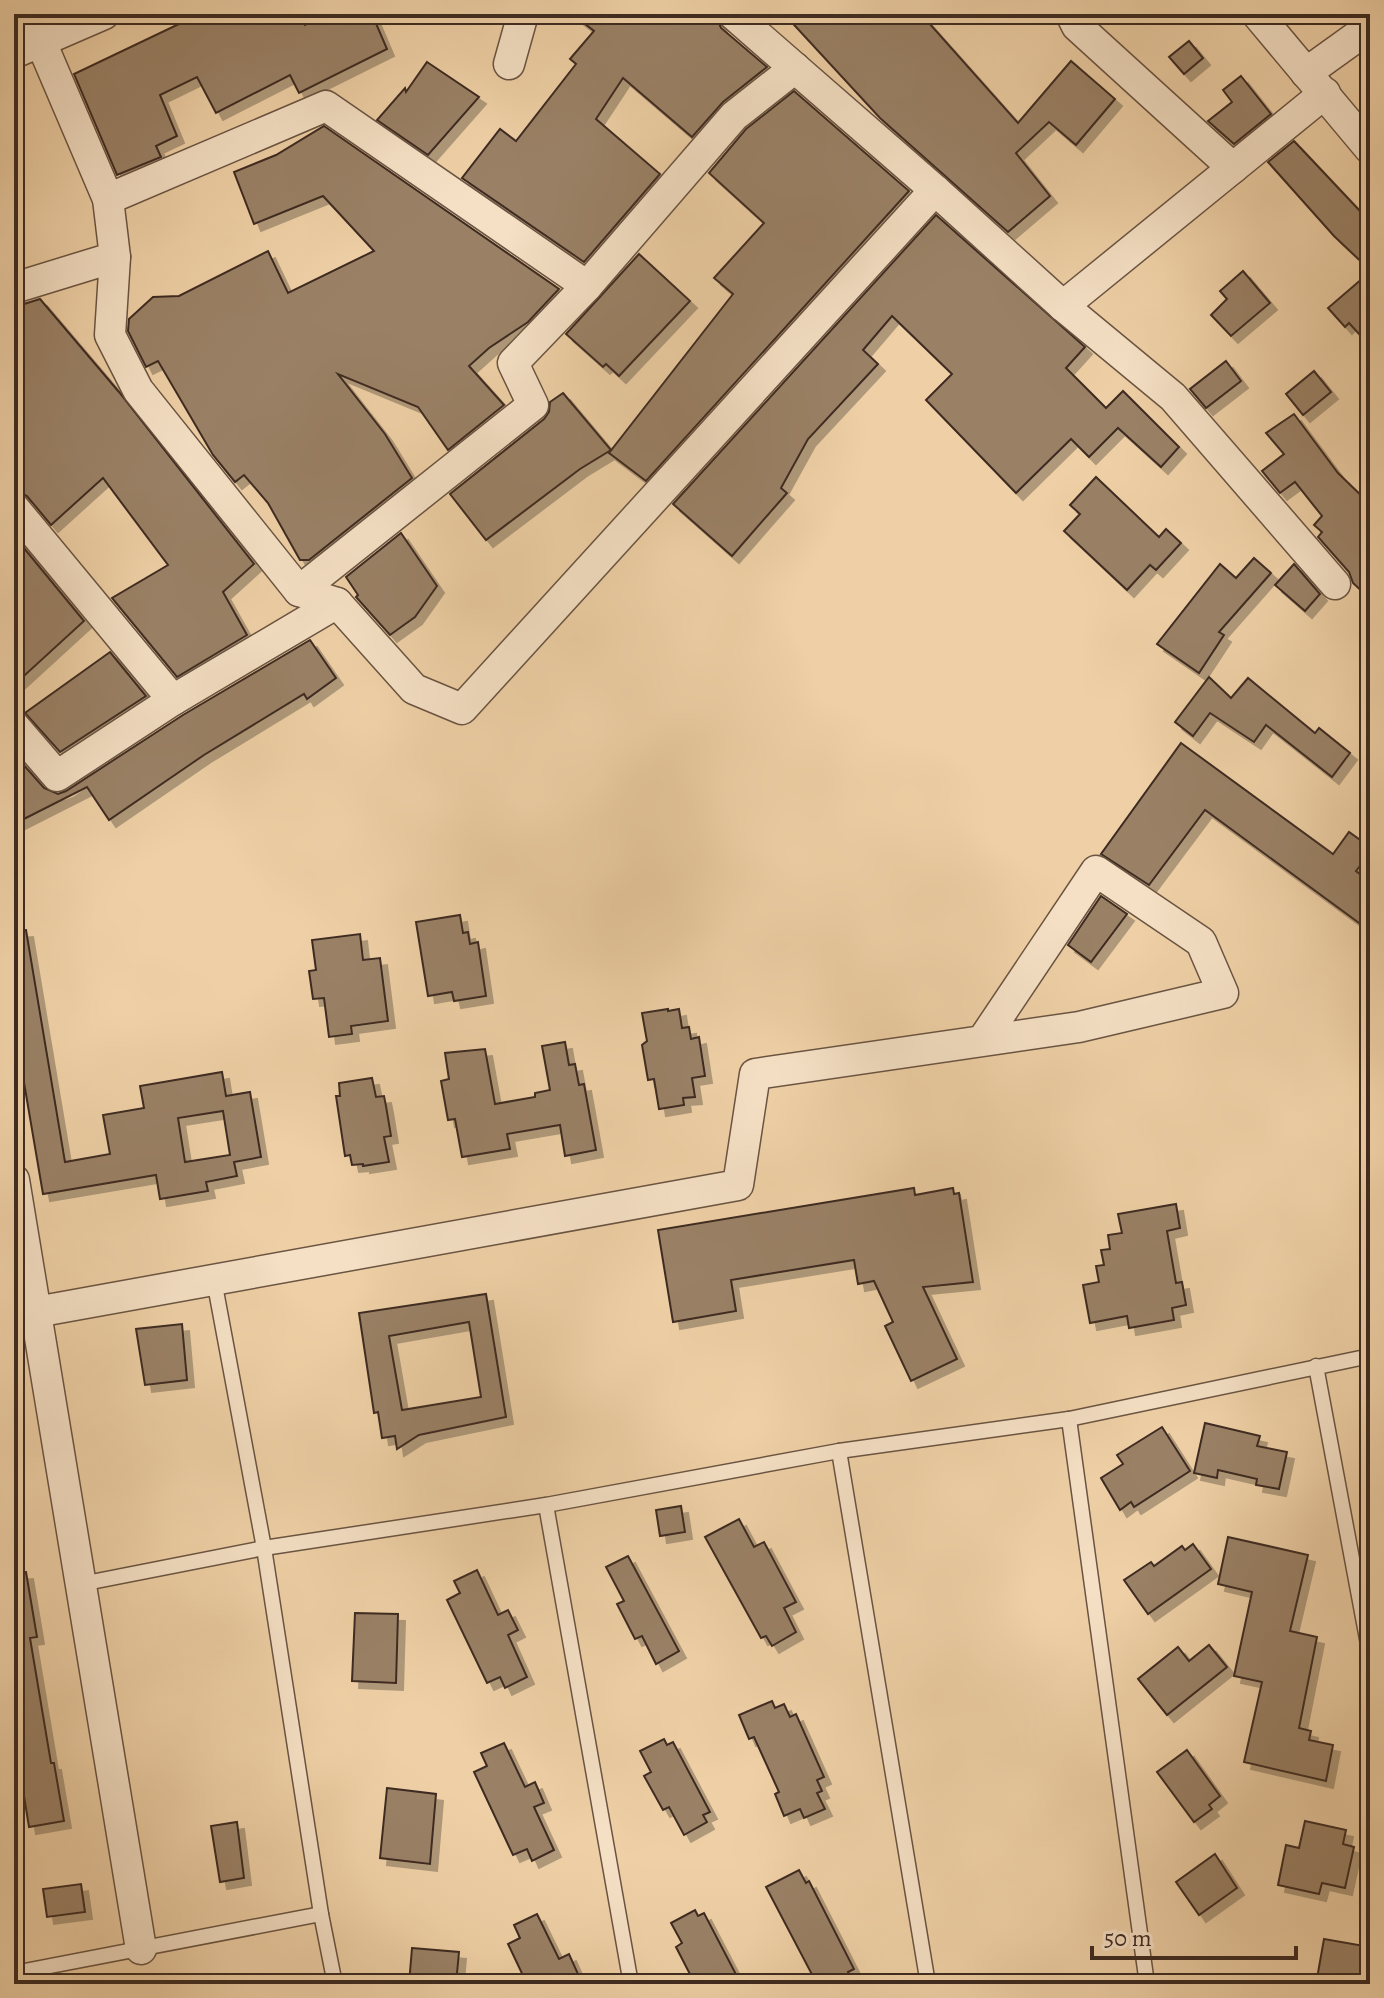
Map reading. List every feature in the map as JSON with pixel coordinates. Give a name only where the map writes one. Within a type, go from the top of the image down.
[{"type":"street","points":[[29,14],[108,199],[115,257],[110,335],[138,390],[299,591],[337,603],[414,689],[462,709],[935,190]]},
{"type":"street","points":[[14,53],[104,14]]},
{"type":"street","points":[[509,64],[523,14]]},
{"type":"street","points":[[733,14],[1063,306],[1173,397],[1335,584]]},
{"type":"street","points":[[1071,14],[1077,26],[1233,168]]},
{"type":"street","points":[[1257,14],[1370,149]]},
{"type":"street","points":[[1063,306],[1233,168],[1370,27]]},
{"type":"street","points":[[299,591],[533,405],[513,363],[587,286],[734,116],[795,68]]},
{"type":"street","points":[[108,199],[326,106],[587,286]]},
{"type":"street","points":[[14,288],[115,257]]},
{"type":"street","points":[[14,508],[173,700]]},
{"type":"street","points":[[14,726],[57,776],[173,700],[337,603]]},
{"type":"street","points":[[36,1312],[738,1185],[755,1074],[1079,1027],[1223,993],[1201,942],[1096,871],[982,1041]]},
{"type":"street","points":[[14,1180],[141,1949]]},
{"type":"lane","points":[[214,1280],[264,1548],[321,1914],[335,1984]]},
{"type":"lane","points":[[81,1584],[264,1548],[546,1505],[839,1451],[1069,1419],[1370,1356]]},
{"type":"lane","points":[[1316,1366],[1370,1655]]},
{"type":"lane","points":[[1069,1419],[1147,1984]]},
{"type":"lane","points":[[839,1451],[928,1984]]},
{"type":"lane","points":[[546,1505],[631,1984]]},
{"type":"lane","points":[[14,1973],[321,1914]]},
{"type":"building","points":[[174,14],[300,14],[305,25],[315,20],[317,24],[342,14],[372,14],[387,49],[299,93],[290,75],[216,113],[197,77],[160,95],[177,136],[156,146],[161,157],[117,175],[74,74],[179,24]]},
{"type":"building","points":[[572,14],[715,14],[721,28],[767,67],[723,102],[692,137],[623,78],[596,119],[660,174],[584,262],[462,178],[500,129],[516,141],[576,64],[570,59],[594,31]]},
{"type":"building","points":[[784,14],[921,14],[1018,123],[1071,61],[1115,99],[1076,145],[1049,122],[1016,153],[1050,196],[1008,232],[880,118]]},
{"type":"building","points":[[1189,41],[1203,58],[1184,74],[1169,57]]},
{"type":"building","points":[[427,62],[479,97],[428,155],[377,120],[405,88],[406,92]]},
{"type":"building","points":[[1241,76],[1271,114],[1234,144],[1208,121],[1232,102],[1223,90]]},
{"type":"building","points":[[794,91],[909,191],[646,481],[609,453],[733,294],[714,278],[764,223],[709,173],[746,129]]},
{"type":"building","points":[[324,126],[559,289],[528,322],[489,348],[469,366],[504,405],[448,450],[418,407],[338,374],[385,434],[412,478],[309,560],[300,560],[268,503],[244,475],[235,482],[213,455],[158,361],[146,367],[128,331],[129,319],[153,297],[179,296],[268,251],[288,293],[374,251],[323,196],[254,224],[234,172],[276,155]]},
{"type":"building","points":[[1294,141],[1359,210],[1370,198],[1370,270],[1334,236],[1268,162]]},
{"type":"building","points":[[936,215],[1085,347],[1066,368],[1106,408],[1123,391],[1179,447],[1161,467],[1118,428],[1089,457],[1071,439],[1016,493],[926,400],[952,374],[892,316],[863,350],[878,364],[808,439],[781,488],[787,493],[732,556],[673,504]]},
{"type":"building","points":[[639,254],[690,301],[619,376],[606,364],[603,367],[566,334]]},
{"type":"building","points":[[1243,271],[1270,303],[1231,336],[1211,315],[1227,299],[1220,291]]},
{"type":"building","points":[[1370,272],[1370,346],[1349,323],[1345,327],[1328,308]]},
{"type":"building","points":[[40,299],[119,392],[254,564],[223,592],[247,635],[177,677],[112,598],[168,565],[103,478],[51,525],[27,496],[14,490],[14,313],[24,304]]},
{"type":"building","points":[[1226,361],[1241,381],[1206,408],[1190,389]]},
{"type":"building","points":[[1314,371],[1331,392],[1303,415],[1286,394]]},
{"type":"building","points":[[563,393],[611,450],[580,469],[486,540],[450,494],[544,419],[550,402]]},
{"type":"building","points":[[1294,414],[1338,473],[1370,504],[1370,599],[1353,583],[1349,572],[1318,537],[1322,532],[1314,525],[1322,516],[1295,482],[1280,493],[1262,471],[1284,454],[1266,433]]},
{"type":"building","points":[[1096,477],[1159,537],[1166,529],[1181,543],[1156,570],[1150,565],[1127,590],[1064,531],[1080,514],[1070,505]]},
{"type":"building","points":[[401,533],[437,586],[415,617],[390,635],[356,597],[358,595],[346,577]]},
{"type":"building","points":[[14,536],[84,621],[14,685]]},
{"type":"building","points":[[1254,558],[1271,573],[1219,632],[1224,635],[1199,673],[1157,644],[1220,564],[1236,578]]},
{"type":"building","points":[[1294,564],[1320,594],[1305,611],[1275,585]]},
{"type":"building","points":[[310,640],[336,678],[307,699],[304,694],[204,755],[109,820],[87,787],[14,824],[14,754],[44,788],[58,794],[66,791],[183,715]]},
{"type":"building","points":[[110,652],[146,696],[60,752],[25,713]]},
{"type":"building","points":[[1209,677],[1231,698],[1248,678],[1315,733],[1319,728],[1350,753],[1332,777],[1266,725],[1254,742],[1210,713],[1193,736],[1175,722]]},
{"type":"building","points":[[1181,743],[1333,854],[1349,832],[1370,847],[1370,853],[1356,871],[1370,882],[1370,931],[1205,810],[1149,885],[1101,854]]},
{"type":"building","points":[[1101,896],[1127,914],[1091,962],[1068,945]]},
{"type":"building","points":[[460,915],[463,933],[468,932],[470,944],[478,942],[486,996],[454,1001],[452,992],[428,996],[416,922]]},
{"type":"building","points":[[26,930],[65,1162],[110,1154],[103,1115],[144,1108],[140,1086],[222,1072],[226,1096],[250,1092],[261,1157],[234,1162],[237,1176],[206,1182],[208,1191],[160,1199],[156,1175],[43,1194],[14,1024],[14,931]],"holes":[[[223,1111],[230,1155],[185,1162],[178,1118]]]},
{"type":"building","points":[[360,934],[363,960],[380,958],[388,1021],[351,1026],[352,1034],[329,1037],[324,998],[313,999],[309,971],[316,970],[312,940]]},
{"type":"building","points":[[679,1009],[682,1028],[689,1027],[691,1039],[699,1037],[705,1076],[692,1078],[695,1097],[683,1098],[684,1105],[659,1109],[654,1079],[648,1080],[642,1045],[647,1041],[642,1013]]},
{"type":"building","points":[[565,1042],[569,1065],[575,1064],[579,1085],[584,1084],[596,1150],[565,1156],[560,1125],[507,1134],[510,1149],[462,1157],[455,1119],[448,1120],[441,1081],[449,1079],[445,1053],[485,1049],[495,1104],[535,1097],[535,1093],[550,1090],[542,1046]]},
{"type":"building","points":[[372,1078],[376,1097],[384,1096],[391,1136],[384,1137],[389,1162],[352,1165],[350,1155],[345,1156],[336,1096],[340,1096],[339,1083]]},
{"type":"building","points":[[914,1188],[915,1195],[953,1188],[954,1194],[959,1193],[973,1282],[923,1287],[957,1359],[911,1381],[885,1326],[893,1322],[874,1281],[858,1284],[854,1260],[731,1280],[736,1311],[673,1322],[658,1230]]},
{"type":"building","points":[[1176,1204],[1180,1228],[1167,1231],[1176,1283],[1182,1282],[1186,1305],[1172,1308],[1174,1320],[1129,1328],[1127,1316],[1090,1323],[1083,1285],[1099,1282],[1096,1266],[1104,1265],[1101,1250],[1110,1249],[1108,1235],[1122,1233],[1118,1214]]},
{"type":"building","points":[[486,1294],[506,1417],[419,1435],[397,1449],[395,1436],[382,1438],[378,1412],[374,1413],[359,1313]],"holes":[[[469,1322],[481,1397],[402,1410],[389,1336]]]},
{"type":"building","points":[[182,1324],[187,1380],[145,1385],[136,1329]]},
{"type":"building","points":[[1205,1423],[1260,1436],[1257,1446],[1287,1452],[1279,1489],[1256,1485],[1257,1479],[1218,1470],[1217,1478],[1194,1473]]},
{"type":"building","points":[[1162,1427],[1190,1471],[1134,1507],[1131,1502],[1120,1510],[1101,1478],[1123,1464],[1117,1455]]},
{"type":"building","points":[[681,1506],[685,1532],[660,1536],[656,1510]]},
{"type":"building","points":[[739,1519],[754,1547],[764,1542],[796,1602],[784,1608],[796,1632],[772,1646],[766,1636],[761,1638],[705,1537]]},
{"type":"building","points":[[1228,1537],[1308,1555],[1290,1631],[1317,1637],[1299,1728],[1311,1731],[1309,1740],[1333,1745],[1326,1781],[1244,1762],[1262,1682],[1234,1676],[1252,1592],[1218,1584]]},
{"type":"building","points":[[1193,1544],[1211,1569],[1148,1614],[1124,1580],[1151,1562],[1154,1566],[1182,1546],[1185,1550]]},
{"type":"building","points":[[628,1556],[679,1651],[656,1664],[642,1636],[635,1639],[617,1604],[624,1601],[606,1567]]},
{"type":"building","points":[[477,1570],[498,1615],[508,1610],[518,1630],[508,1635],[527,1677],[505,1688],[500,1677],[487,1683],[447,1600],[460,1593],[454,1581]]},
{"type":"building","points":[[26,1572],[37,1637],[30,1638],[64,1821],[29,1827],[14,1734],[14,1573]]},
{"type":"building","points":[[355,1613],[398,1614],[396,1683],[352,1681]]},
{"type":"building","points":[[1209,1645],[1227,1667],[1167,1715],[1138,1679],[1178,1647],[1189,1661]]},
{"type":"building","points":[[772,1701],[775,1708],[784,1704],[790,1717],[796,1714],[824,1777],[817,1780],[822,1791],[817,1793],[825,1809],[804,1818],[800,1809],[784,1816],[775,1794],[779,1792],[754,1737],[749,1739],[739,1715]]},
{"type":"building","points":[[664,1739],[667,1745],[673,1742],[710,1812],[703,1815],[707,1822],[684,1835],[669,1807],[663,1810],[644,1776],[651,1772],[640,1751]]},
{"type":"building","points":[[504,1743],[525,1787],[535,1782],[544,1803],[534,1807],[554,1850],[532,1861],[527,1849],[513,1855],[474,1772],[487,1766],[481,1753]]},
{"type":"building","points":[[1187,1750],[1220,1796],[1209,1805],[1212,1809],[1194,1822],[1157,1772]]},
{"type":"building","points":[[387,1788],[436,1794],[430,1864],[380,1858]]},
{"type":"building","points":[[1305,1821],[1346,1830],[1343,1844],[1354,1847],[1345,1888],[1322,1883],[1319,1894],[1278,1885],[1286,1845],[1299,1848]]},
{"type":"building","points":[[237,1822],[244,1878],[220,1882],[211,1826]]},
{"type":"building","points":[[1215,1854],[1237,1888],[1199,1915],[1176,1882]]},
{"type":"building","points":[[799,1870],[806,1883],[809,1881],[854,1969],[848,1972],[854,1984],[817,1984],[766,1887]]},
{"type":"building","points":[[81,1884],[85,1912],[47,1917],[43,1889]]},
{"type":"building","points":[[695,1910],[698,1916],[704,1913],[741,1984],[695,1984],[676,1947],[682,1943],[671,1923]]},
{"type":"building","points":[[537,1914],[559,1959],[569,1954],[578,1974],[557,1984],[527,1984],[508,1944],[520,1938],[514,1925]]},
{"type":"building","points":[[1324,1939],[1370,1947],[1370,1984],[1316,1984]]},
{"type":"building","points":[[412,1948],[459,1952],[456,1984],[409,1984]]}]
